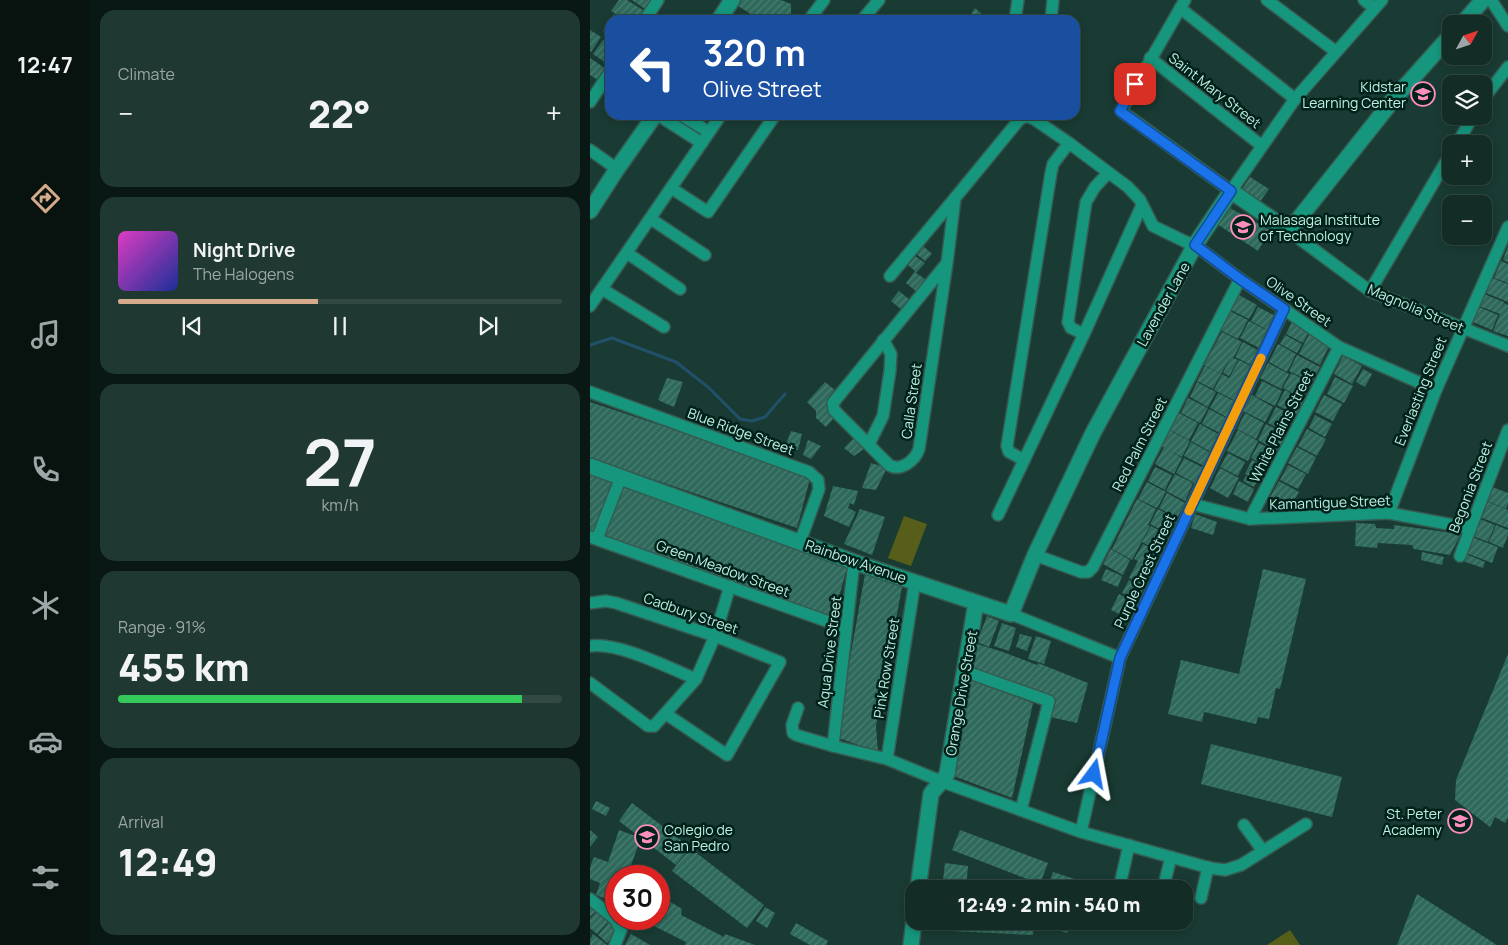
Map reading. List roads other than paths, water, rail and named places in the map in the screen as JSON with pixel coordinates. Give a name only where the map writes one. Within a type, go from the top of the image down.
[{"type":"street","points":[[648,15],[658,0]]},
{"type":"street","points":[[722,15],[732,0]]},
{"type":"street","points":[[813,15],[824,0]]},
{"type":"street","points":[[866,15],[878,0]]},
{"type":"street","points":[[1016,15],[1018,0]]},
{"type":"street","points":[[1052,15],[1053,0]]},
{"type":"street","points":[[1267,0],[1335,51]]},
{"type":"street","points":[[1364,0],[1378,4]]},
{"type":"street","points":[[1470,15],[1483,0]]},
{"type":"street","points":[[1490,0],[1508,26]]},
{"type":"street","points":[[1231,191],[1120,111],[1182,4],[1295,99]]},
{"type":"street","name":"Lavender Lane","points":[[1011,614],[1035,555],[1093,432],[1195,245],[1295,99],[1378,4]]},
{"type":"street","points":[[1289,231],[1393,100],[1442,45]]},
{"type":"street","name":"Saint Mary Street","points":[[1150,58],[1262,146]]},
{"type":"street","points":[[1492,88],[1508,67]]},
{"type":"street","points":[[590,102],[605,80]]},
{"type":"street","points":[[590,211],[617,169],[653,120]]},
{"type":"street","points":[[665,120],[702,143]]},
{"type":"street","points":[[689,120],[709,132]]},
{"type":"street","points":[[590,306],[717,120]]},
{"type":"street","points":[[671,188],[708,212],[772,120]]},
{"type":"street","points":[[890,276],[1020,120]]},
{"type":"street","points":[[998,515],[1084,334],[1142,205],[1135,194],[1069,143],[1035,120]]},
{"type":"street","points":[[1024,460],[1009,452],[1007,446],[1051,173],[1054,164],[1069,143]]},
{"type":"street","points":[[590,150],[617,169]]},
{"type":"street","points":[[1370,291],[1442,168]]},
{"type":"street","points":[[1084,334],[1071,328],[1068,322],[1086,202],[1095,187],[1108,173]]},
{"type":"street","name":"Magnolia Street","points":[[1231,191],[1370,291],[1508,346]]},
{"type":"street","name":"Calla Street","points":[[947,263],[835,400],[833,406],[834,410],[894,468],[899,468],[917,454],[919,449],[947,263],[955,198]]},
{"type":"street","name":"Olive Street","points":[[1142,205],[1153,226],[1195,245],[1240,279],[1338,347],[1436,390]]},
{"type":"street","points":[[651,219],[705,255]]},
{"type":"street","name":"Everlasting Street","points":[[1389,513],[1436,390],[1508,227]]},
{"type":"street","points":[[627,253],[680,288]]},
{"type":"street","name":"Red Palm Street","points":[[1035,555],[1081,572],[1088,572],[1093,567],[1240,279]]},
{"type":"street","points":[[602,288],[664,327]]},
{"type":"street","name":"Purple Crest Street","points":[[1081,832],[1120,658],[1284,309]]},
{"type":"street","points":[[869,444],[883,416],[888,381],[890,354],[883,340]]},
{"type":"street","name":"White Plains Street","points":[[1250,519],[1338,347]]},
{"type":"street","name":"Blue Ridge Street","points":[[590,392],[809,472],[818,480],[819,489],[800,542]]},
{"type":"street","name":"Begonia Street","points":[[1460,556],[1469,528],[1508,430]]},
{"type":"street","name":"Rainbow Avenue","points":[[590,466],[854,562],[1011,614],[1120,658]]},
{"type":"street","points":[[594,538],[622,477]]},
{"type":"street","name":"Kamantigue Street","points":[[1192,504],[1250,519],[1389,513],[1469,528]]},
{"type":"street","name":"Green Meadow Street","points":[[594,538],[846,628]]},
{"type":"street","name":"Aqua Drive Street","points":[[833,746],[854,562]]},
{"type":"street","name":"Pink Row Street","points":[[887,759],[915,581]]},
{"type":"street","points":[[590,683],[651,728],[666,714],[696,679],[715,636],[730,586]]},
{"type":"street","name":"Cadbury Street","points":[[590,602],[606,601],[616,603],[715,636],[780,662],[727,756],[666,714]]},
{"type":"street","name":"Orange Drive Street","points":[[919,880],[931,794],[943,782],[947,774],[976,603]]},
{"type":"street","points":[[590,646],[613,647],[696,679]]},
{"type":"street","points":[[964,671],[1049,701],[1021,810]]},
{"type":"street","points":[[798,708],[792,725],[793,733],[796,735],[887,759],[943,782],[1081,832],[1208,868],[1225,870],[1241,865],[1306,824]]},
{"type":"street","points":[[1244,824],[1263,851]]},
{"type":"street","points":[[1121,880],[1129,845]]},
{"type":"street","points":[[1165,880],[1171,857]]},
{"type":"street","points":[[1201,898],[1208,868]]},
{"type":"street","points":[[590,899],[616,919],[621,930],[614,945]]},
{"type":"street","points":[[911,945],[913,930]]},
{"type":"waterway","points":[[590,345],[612,338],[676,362],[708,387],[740,419],[752,421],[765,417],[785,394]]},
{"type":"place","name":"Kidstar Learning Center","points":[[1423,94]]},
{"type":"place","name":"Malasaga Institute of Technology","points":[[1243,227]]},
{"type":"place","name":"St. Peter Academy","points":[[1460,821]]},
{"type":"place","name":"Colegio de San Pedro","points":[[647,837]]}]
